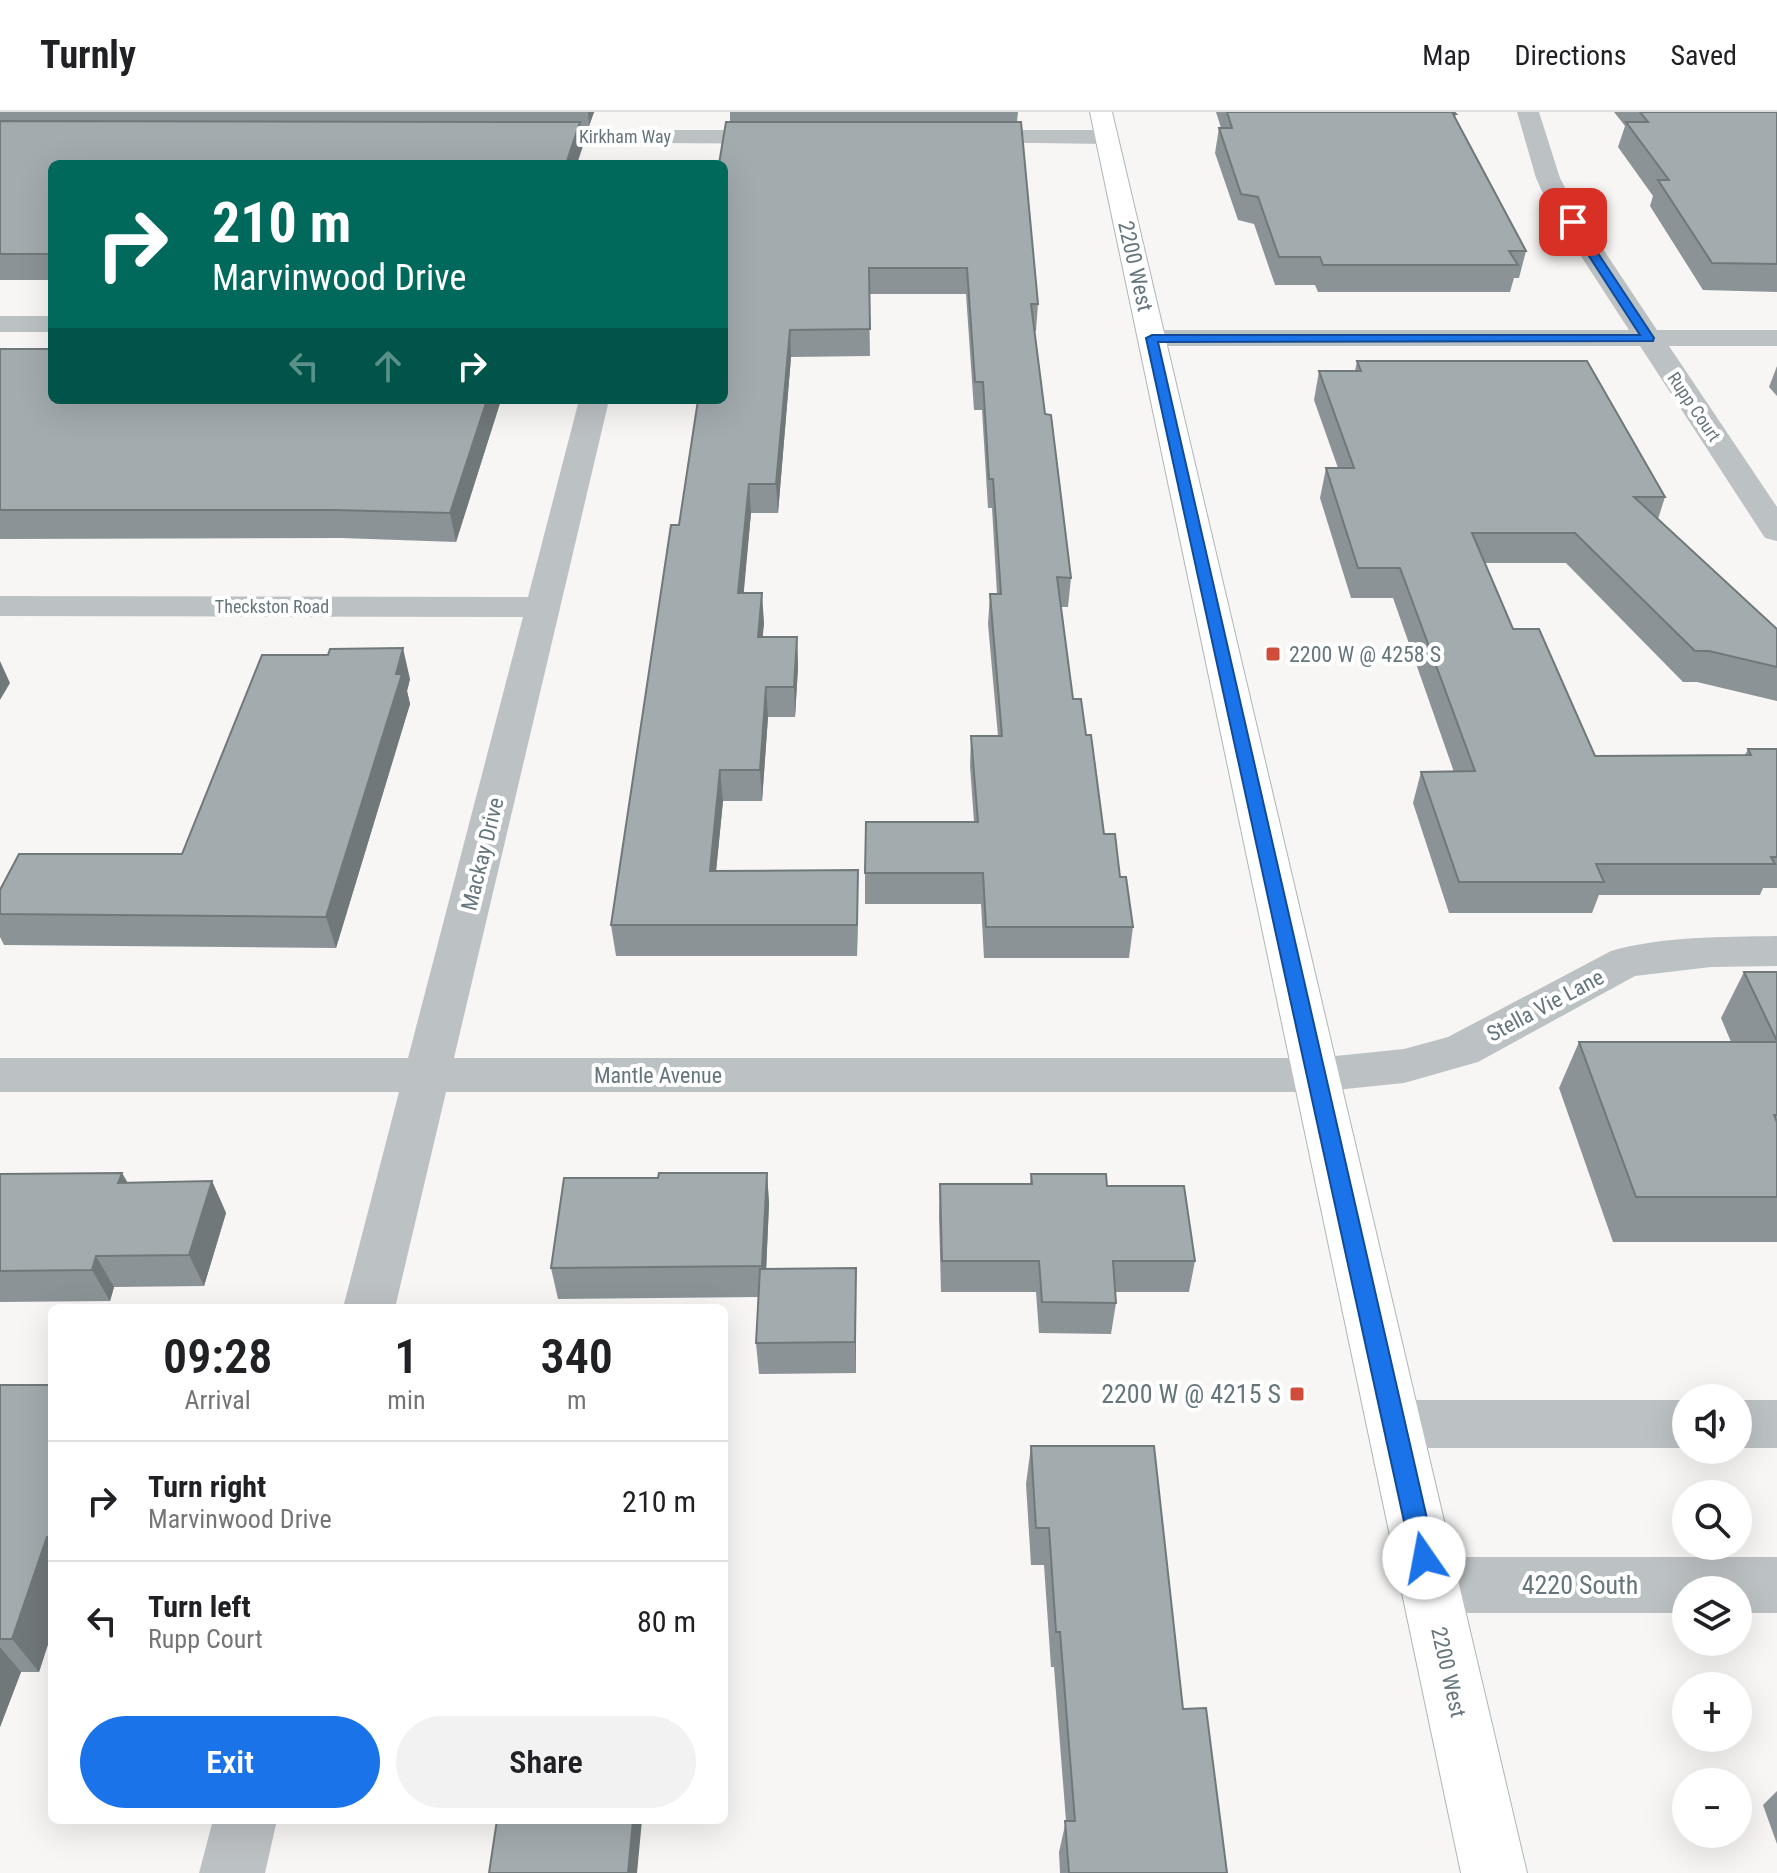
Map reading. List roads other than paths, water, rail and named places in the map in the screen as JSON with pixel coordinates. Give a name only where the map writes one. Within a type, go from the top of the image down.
[{"type":"street","name":"Rupp Court","points":[[1528,112],[1548,178],[1562,207],[1777,531]]},
{"type":"street","points":[[934,137],[1104,125]]},
{"type":"street","name":"2200 West","points":[[1104,125],[1494,1873]]},
{"type":"street","name":"Kirkham Way","points":[[496,137],[810,137]]},
{"type":"street","points":[[650,160],[655,137]]},
{"type":"street","points":[[0,324],[48,324]]},
{"type":"street","points":[[1152,338],[1777,338]]},
{"type":"street","name":"Mackay Drive","points":[[370,1304],[593,404]]},
{"type":"street","name":"Theckston Road","points":[[0,606],[544,607]]},
{"type":"street","name":"Stella Vie Lane","points":[[1316,1075],[1404,1066],[1462,1050],[1626,962],[1711,952],[1777,951]]},
{"type":"street","name":"Mantle Avenue","points":[[0,1075],[1316,1075]]},
{"type":"street","points":[[1395,1424],[1672,1424]]},
{"type":"street","points":[[1752,1424],[1777,1424]]},
{"type":"street","name":"4220 South","points":[[1430,1585],[1777,1585]]},
{"type":"street","points":[[232,1873],[244,1824]]},
{"type":"place","name":"2200 W @ 4258 S","points":[[1273,654]]},
{"type":"place","name":"2200 W @ 4215 S","points":[[1297,1394]]}]
